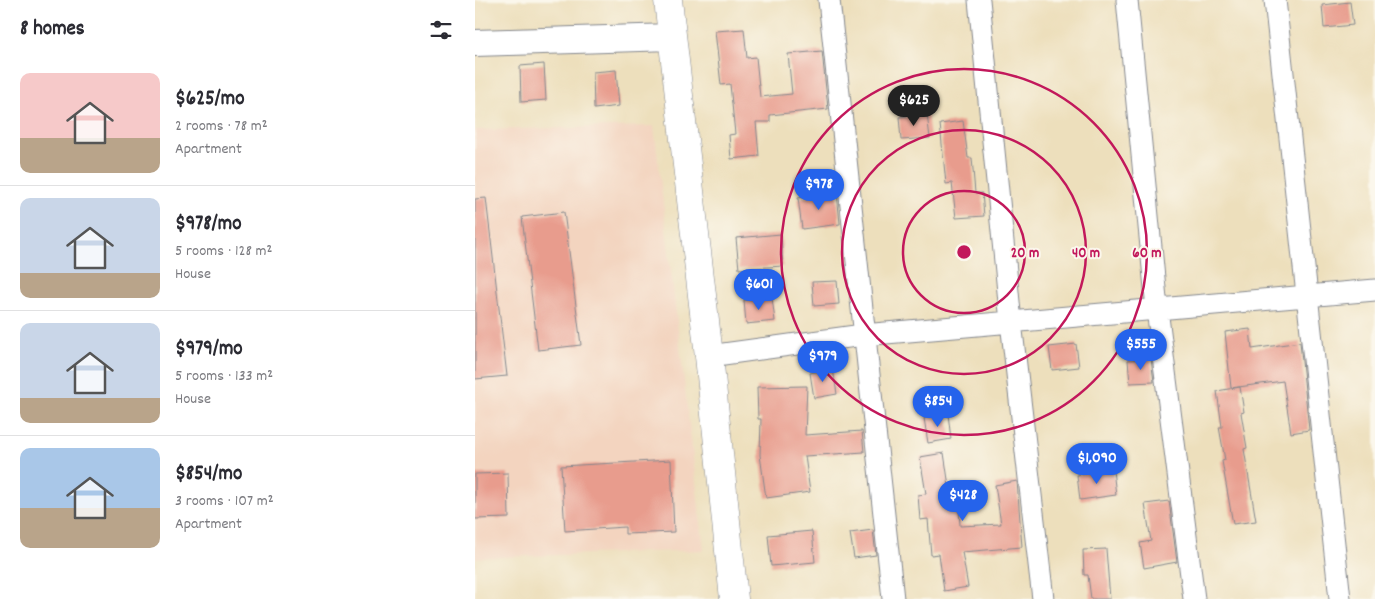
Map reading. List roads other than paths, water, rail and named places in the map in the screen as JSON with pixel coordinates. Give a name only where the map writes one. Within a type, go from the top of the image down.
[{"type":"highway","points":[[668,0],[709,356],[734,599]]},
{"type":"main road","points":[[475,43],[672,37]]},
{"type":"street","points":[[829,0],[863,335],[893,599]]},
{"type":"street","points":[[979,0],[1011,322],[1043,599]]},
{"type":"street","points":[[1127,0],[1157,309],[1194,599]]},
{"type":"street","points":[[1275,0],[1340,599]]},
{"type":"street","points":[[709,356],[863,335],[1375,290]]}]
